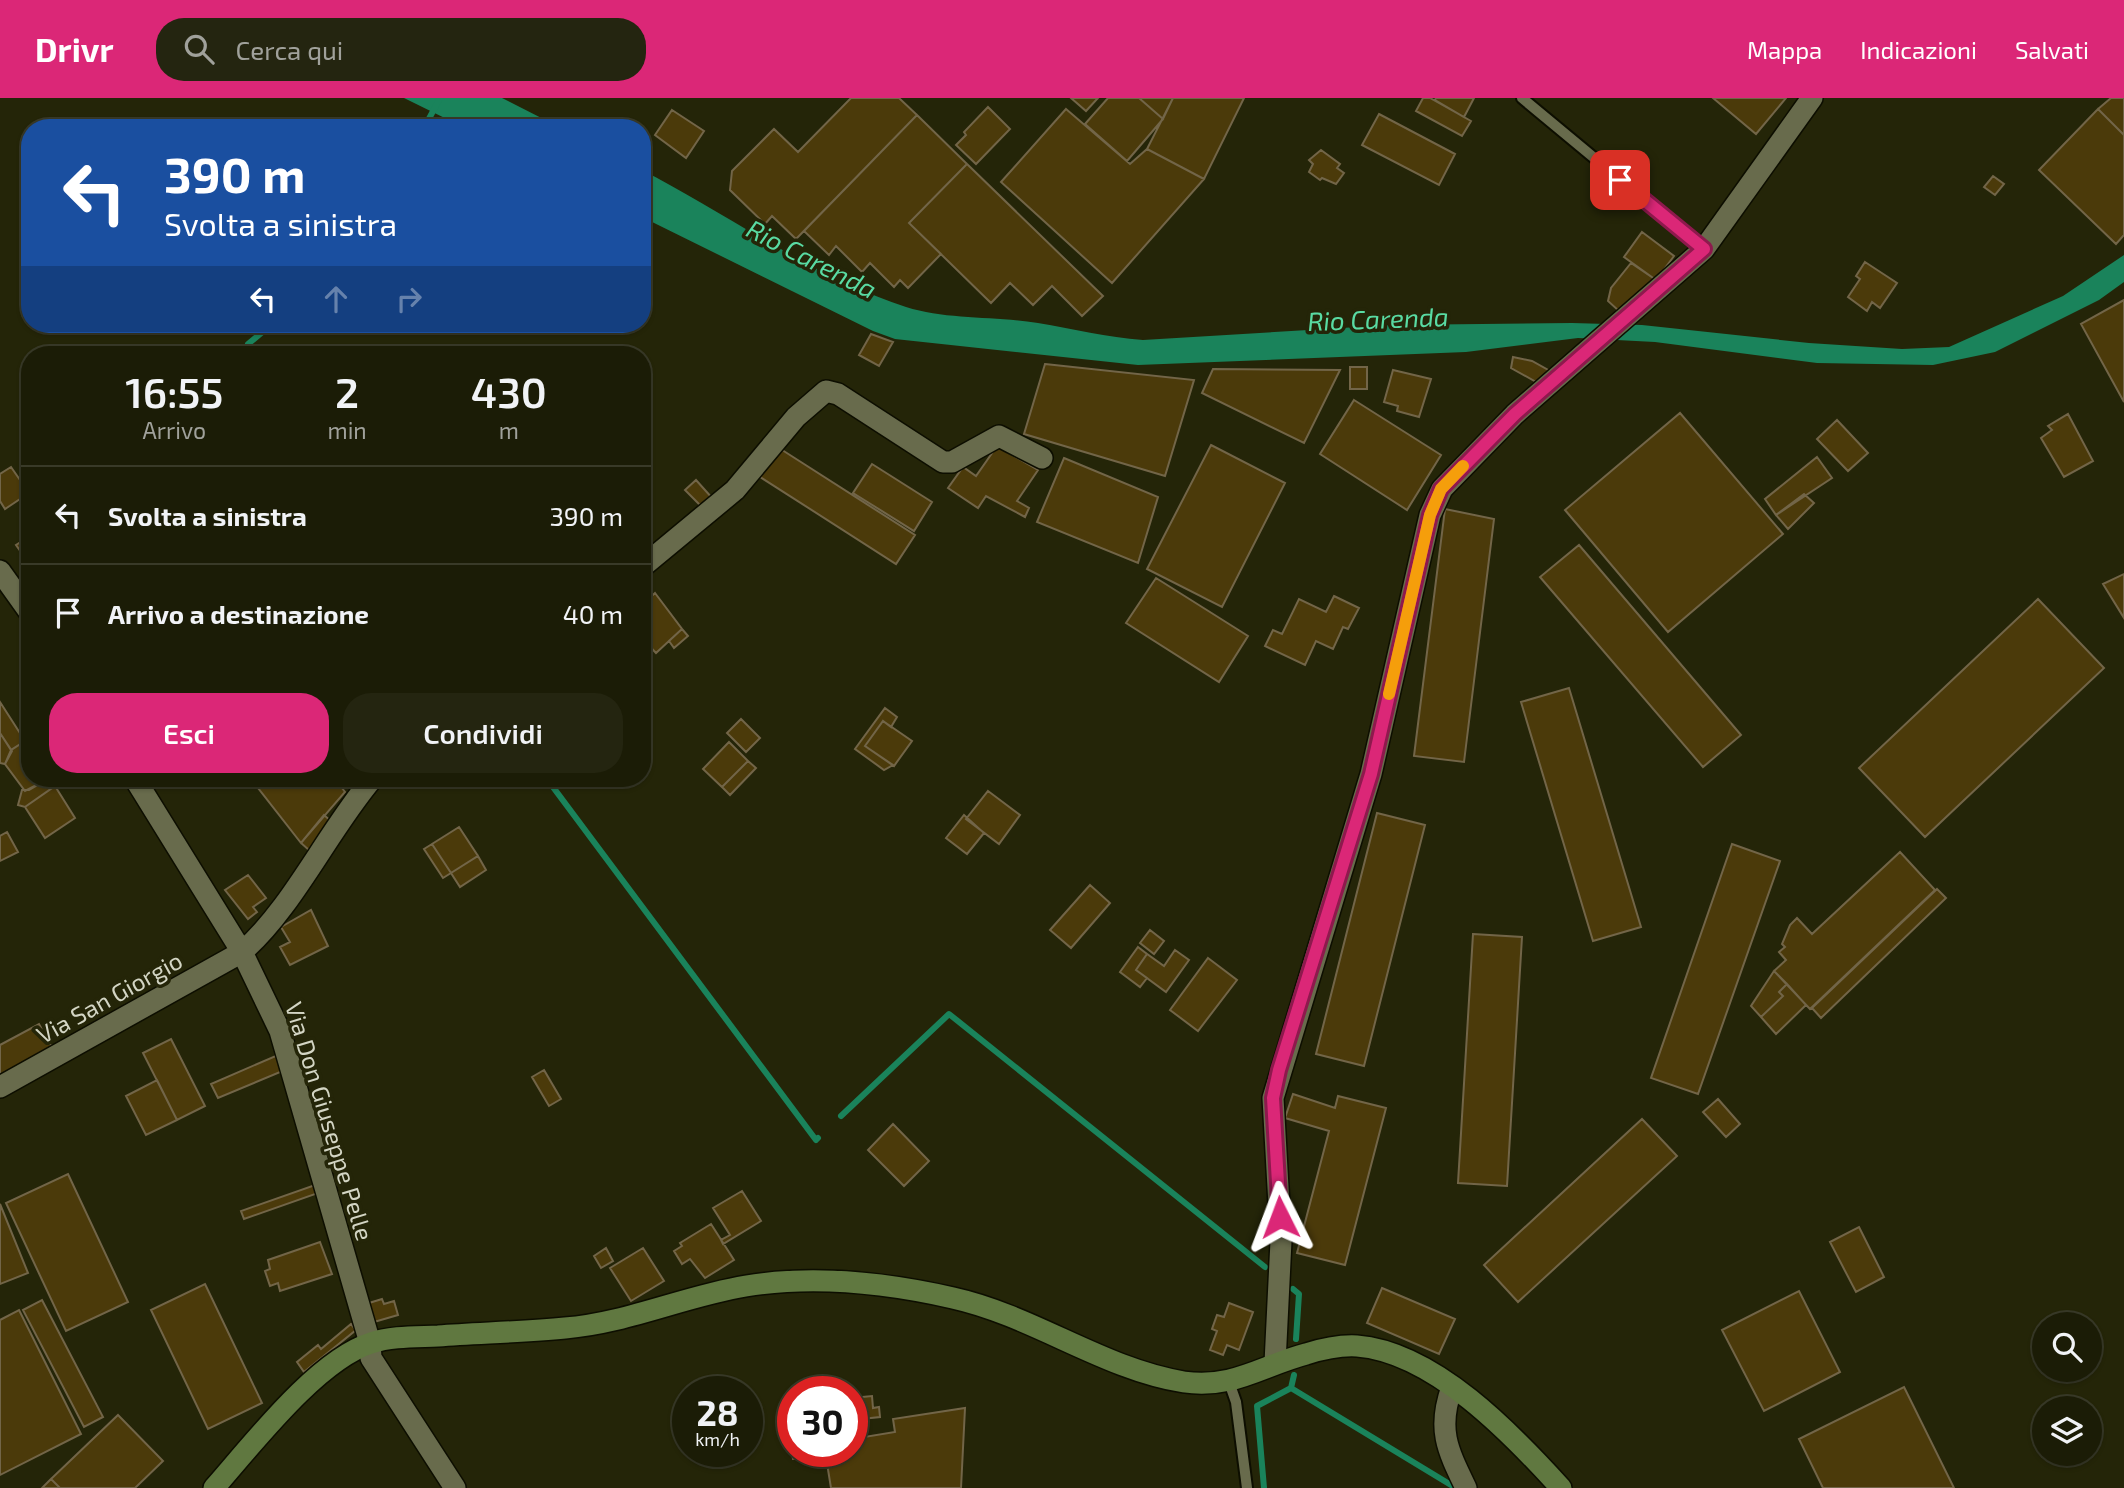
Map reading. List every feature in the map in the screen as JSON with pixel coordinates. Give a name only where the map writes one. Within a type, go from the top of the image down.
[{"type":"main road","points":[[214,1488],[321,1373],[370,1343],[408,1337],[567,1328],[601,1323],[744,1286],[834,1281],[954,1298],[1015,1317],[1142,1371],[1184,1382],[1229,1382],[1275,1363],[1338,1346],[1359,1346],[1383,1351],[1452,1387],[1511,1435],[1561,1488]]},
{"type":"street","points":[[1275,1363],[1281,1241],[1273,1098],[1279,1070],[1371,774],[1430,515],[1441,489],[1515,414],[1704,249],[1812,98]]},
{"type":"street","points":[[651,560],[735,490],[796,417],[826,391],[838,394],[943,461],[952,462],[999,436],[1042,458]]},
{"type":"street","points":[[0,570],[21,600]]},
{"type":"street","name":"Via Don Giuseppe Pelle","points":[[140,787],[242,952],[280,1031],[370,1343],[371,1359],[455,1488]]},
{"type":"street","name":"Via San Giorgio","points":[[0,1087],[242,952],[269,925],[366,787]]},
{"type":"street","points":[[1452,1387],[1444,1411],[1443,1429],[1452,1459],[1466,1488]]},
{"type":"lane","points":[[1522,98],[1704,249]]},
{"type":"lane","points":[[1229,1382],[1236,1402],[1247,1488]]},
{"type":"shaded area","points":[[404,98],[502,98],[543,119],[447,119]]},
{"type":"shaded area","points":[[651,175],[806,263],[873,295],[906,307],[938,314],[1038,323],[1143,340],[1392,325],[1572,323],[1642,325],[1809,343],[1902,349],[1949,347],[2063,296],[2124,255],[2124,282],[2099,300],[1995,352],[1933,365],[1817,363],[1655,342],[1578,338],[1466,352],[1138,365],[895,339],[873,331],[651,221]]},
{"type":"building","points":[[851,98],[899,98],[917,115],[796,239],[772,216],[765,224],[730,190],[732,171],[774,129],[798,152]]},
{"type":"building","points":[[1071,98],[1098,98],[1086,111]]},
{"type":"building","points":[[1108,98],[1139,98],[1163,119],[1127,161],[1085,124]]},
{"type":"building","points":[[1139,98],[1173,98],[1163,119]]},
{"type":"building","points":[[1173,98],[1244,98],[1204,179],[1147,149]]},
{"type":"building","points":[[1423,98],[1430,98],[1471,121],[1462,136],[1416,111]]},
{"type":"building","points":[[1474,98],[1464,117],[1435,100]]},
{"type":"building","points":[[1713,98],[1786,98],[1756,134]]},
{"type":"building","points":[[2111,98],[2124,98],[2124,135],[2098,109]]},
{"type":"building","points":[[988,107],[1010,129],[976,164],[956,145],[966,135],[964,132]]},
{"type":"building","points":[[1066,109],[1130,164],[1147,149],[1204,179],[1112,283],[1001,182]]},
{"type":"building","points":[[2098,109],[2124,135],[2124,235],[2116,244],[2039,170]]},
{"type":"building","points":[[672,110],[704,131],[686,158],[655,135]]},
{"type":"building","points":[[1379,114],[1455,154],[1439,185],[1362,145]]},
{"type":"building","points":[[917,115],[967,164],[909,223],[941,254],[908,288],[900,280],[894,287],[870,263],[862,272],[836,246],[829,255],[804,231]]},
{"type":"building","points":[[1321,150],[1340,164],[1337,168],[1344,173],[1336,184],[1322,178],[1320,180],[1309,172],[1313,164],[1309,160]]},
{"type":"building","points":[[967,164],[1103,296],[1082,316],[1052,286],[1033,305],[1010,283],[991,303],[909,223]]},
{"type":"building","points":[[1993,176],[2004,184],[1995,195],[1984,187]]},
{"type":"building","points":[[1642,232],[1674,256],[1656,280],[1624,257]]},
{"type":"building","points":[[1865,262],[1897,283],[1880,308],[1872,302],[1867,311],[1848,297],[1860,279],[1856,276]]},
{"type":"building","points":[[1631,263],[1656,280],[1620,312],[1608,301],[1611,288]]},
{"type":"building","points":[[2124,300],[2124,402],[2081,324]]},
{"type":"building","points":[[871,334],[893,342],[879,366],[859,355]]},
{"type":"building","points":[[1513,357],[1532,361],[1550,371],[1538,383],[1511,368]]},
{"type":"building","points":[[1045,364],[1194,380],[1165,476],[1024,434]]},
{"type":"building","points":[[1350,367],[1367,367],[1367,389],[1350,389]]},
{"type":"building","points":[[1213,369],[1340,370],[1304,443],[1202,393]]},
{"type":"building","points":[[1393,370],[1431,379],[1419,417],[1397,411],[1398,406],[1384,402]]},
{"type":"building","points":[[1354,400],[1441,455],[1407,510],[1320,454]]},
{"type":"building","points":[[1680,413],[1783,534],[1668,632],[1565,510]]},
{"type":"building","points":[[2068,414],[2093,461],[2064,477],[2041,438],[2052,430],[2048,426]]},
{"type":"building","points":[[1837,420],[1868,453],[1848,471],[1817,439]]},
{"type":"building","points":[[1211,445],[1285,483],[1222,607],[1147,569]]},
{"type":"building","points":[[997,446],[1038,470],[1017,501],[1029,508],[1025,517],[986,496],[978,508],[948,488],[963,467],[976,476]]},
{"type":"building","points":[[779,448],[915,535],[896,564],[757,475]]},
{"type":"building","points":[[1817,457],[1832,478],[1776,515],[1765,499]]},
{"type":"building","points":[[1064,458],[1158,497],[1138,563],[1037,522]]},
{"type":"building","points":[[872,464],[932,502],[914,531],[853,493]]},
{"type":"building","points":[[11,467],[21,481],[21,498],[5,509],[0,501],[0,474]]},
{"type":"building","points":[[696,480],[713,499],[703,508],[685,490]]},
{"type":"building","points":[[1804,494],[1814,503],[1788,529],[1776,515]]},
{"type":"building","points":[[1445,509],[1494,519],[1464,762],[1414,756]]},
{"type":"building","points":[[1579,545],[1741,735],[1703,767],[1540,577]]},
{"type":"building","points":[[2124,574],[2124,618],[2103,584]]},
{"type":"building","points":[[1156,578],[1248,636],[1219,682],[1126,623]]},
{"type":"building","points":[[655,593],[682,629],[656,653],[651,648],[651,597]]},
{"type":"building","points":[[1334,596],[1359,608],[1348,629],[1343,627],[1333,649],[1316,641],[1305,665],[1265,646],[1273,630],[1282,634],[1299,599],[1326,612]]},
{"type":"building","points":[[2038,599],[2104,668],[1925,837],[1859,768]]},
{"type":"building","points":[[682,629],[688,636],[674,648],[669,641]]},
{"type":"building","points":[[1569,688],[1641,927],[1593,941],[1521,702]]},
{"type":"building","points":[[0,702],[21,735],[21,744],[11,750],[0,733]]},
{"type":"building","points":[[885,708],[897,717],[891,727],[883,721],[865,746],[893,765],[884,770],[855,749]]},
{"type":"building","points":[[741,719],[760,738],[746,752],[727,733]]},
{"type":"building","points":[[883,721],[912,741],[894,766],[865,746]]},
{"type":"building","points":[[0,733],[12,751],[5,764],[0,763]]},
{"type":"building","points":[[729,742],[748,761],[722,787],[703,769]]},
{"type":"building","points":[[21,744],[21,786],[5,764],[11,750]]},
{"type":"building","points":[[748,761],[756,768],[730,795],[722,787]]},
{"type":"building","points":[[34,787],[54,787],[25,807],[18,805],[22,790]]},
{"type":"building","points":[[56,787],[75,818],[45,838],[25,807]]},
{"type":"building","points":[[257,787],[341,787],[345,792],[301,843]]},
{"type":"building","points":[[988,791],[1020,815],[999,844],[966,819]]},
{"type":"building","points":[[1377,813],[1425,825],[1364,1066],[1316,1054]]},
{"type":"building","points":[[324,815],[332,822],[309,850],[301,843]]},
{"type":"building","points":[[964,815],[984,833],[967,854],[946,838]]},
{"type":"building","points":[[459,827],[478,856],[451,873],[432,844]]},
{"type":"building","points":[[7,832],[18,852],[0,861],[0,836]]},
{"type":"building","points":[[432,844],[451,873],[443,878],[424,849]]},
{"type":"building","points":[[1732,844],[1780,861],[1698,1094],[1651,1078]]},
{"type":"building","points":[[1900,852],[1935,890],[1810,1009],[1774,971],[1786,960],[1779,952],[1785,947],[1782,944],[1790,925],[1797,918],[1812,934]]},
{"type":"building","points":[[478,856],[486,870],[460,887],[451,873]]},
{"type":"building","points":[[248,875],[266,898],[253,907],[257,912],[248,919],[225,890]]},
{"type":"building","points":[[1090,885],[1110,903],[1071,948],[1050,930]]},
{"type":"building","points":[[1937,889],[1946,898],[1821,1018],[1812,1008]]},
{"type":"building","points":[[311,910],[328,946],[290,965],[280,947],[290,942],[281,927]]},
{"type":"building","points":[[1150,930],[1164,941],[1154,954],[1140,943]]},
{"type":"building","points":[[1473,934],[1522,937],[1507,1186],[1458,1183]]},
{"type":"building","points":[[1138,947],[1147,954],[1136,970],[1147,978],[1140,987],[1120,972]]},
{"type":"building","points":[[1175,950],[1189,960],[1166,992],[1136,970],[1147,954],[1164,966]]},
{"type":"building","points":[[1208,958],[1237,980],[1198,1031],[1170,1010]]},
{"type":"building","points":[[1774,971],[1787,984],[1779,992],[1783,996],[1761,1017],[1751,1006]]},
{"type":"building","points":[[1787,984],[1806,1005],[1776,1034],[1761,1017],[1783,996],[1779,992]]},
{"type":"building","points":[[39,1024],[54,1051],[0,1081],[0,1045]]},
{"type":"building","points":[[171,1039],[205,1106],[177,1120],[143,1053]]},
{"type":"building","points":[[278,1055],[285,1070],[218,1098],[211,1084]]},
{"type":"building","points":[[544,1070],[561,1099],[549,1106],[532,1077]]},
{"type":"building","points":[[157,1080],[177,1120],[146,1135],[126,1096]]},
{"type":"building","points":[[1293,1094],[1335,1108],[1338,1096],[1386,1108],[1345,1265],[1297,1253],[1329,1131],[1285,1118]]},
{"type":"building","points":[[1718,1099],[1740,1124],[1726,1137],[1703,1112]]},
{"type":"building","points":[[1642,1119],[1677,1156],[1518,1302],[1484,1265]]},
{"type":"building","points":[[893,1124],[929,1161],[904,1186],[868,1150]]},
{"type":"building","points":[[68,1174],[128,1302],[66,1331],[6,1203]]},
{"type":"building","points":[[318,1184],[321,1192],[244,1219],[241,1211]]},
{"type":"building","points":[[742,1191],[761,1221],[723,1244],[721,1240],[730,1235],[713,1208]]},
{"type":"building","points":[[0,1204],[28,1273],[0,1284]]},
{"type":"building","points":[[711,1224],[734,1260],[705,1278],[690,1259],[682,1264],[674,1251],[682,1246],[680,1243]]},
{"type":"building","points":[[1859,1227],[1884,1277],[1856,1292],[1830,1242]]},
{"type":"building","points":[[320,1242],[332,1274],[280,1291],[278,1283],[270,1286],[265,1271],[270,1269],[268,1260]]},
{"type":"building","points":[[606,1248],[613,1261],[601,1268],[594,1256]]},
{"type":"building","points":[[643,1248],[664,1281],[631,1301],[610,1268]]},
{"type":"building","points":[[205,1284],[262,1403],[208,1429],[151,1310]]},
{"type":"building","points":[[1382,1288],[1455,1319],[1439,1354],[1367,1323]]},
{"type":"building","points":[[1799,1291],[1840,1372],[1764,1411],[1722,1330]]},
{"type":"building","points":[[382,1299],[384,1304],[394,1301],[398,1315],[374,1322],[369,1303]]},
{"type":"building","points":[[42,1300],[103,1417],[84,1427],[23,1310]]},
{"type":"building","points":[[1229,1303],[1253,1312],[1239,1350],[1227,1345],[1223,1355],[1210,1350],[1217,1331],[1212,1329],[1217,1315],[1224,1317]]},
{"type":"building","points":[[19,1310],[81,1434],[0,1475],[0,1320]]},
{"type":"building","points":[[351,1324],[356,1330],[304,1372],[297,1362],[318,1345],[321,1349]]},
{"type":"building","points":[[1904,1387],[1954,1488],[1823,1488],[1799,1439]]},
{"type":"building","points":[[868,1396],[872,1396],[873,1408],[879,1407],[880,1417],[868,1418]]},
{"type":"building","points":[[965,1408],[961,1488],[831,1488],[828,1467],[868,1467],[868,1436],[895,1432],[893,1419]]},
{"type":"building","points":[[118,1415],[163,1461],[135,1488],[60,1488],[51,1479]]},
{"type":"building","points":[[51,1479],[60,1488],[42,1488]]},
{"type":"waterway","points":[[429,119],[440,98]]},
{"type":"waterway","points":[[249,346],[248,344],[261,333]]},
{"type":"waterway","points":[[553,787],[816,1140],[818,1138]]},
{"type":"waterway","points":[[841,1116],[949,1014],[1265,1267]]},
{"type":"waterway","name":"Rio Carenda","points":[[1293,1289],[1299,1294],[1296,1339]]},
{"type":"waterway","name":"Rio Carenda","points":[[1291,1388],[1294,1375]]},
{"type":"waterway","points":[[1291,1388],[1456,1488]]},
{"type":"waterway","points":[[1264,1488],[1257,1406],[1291,1388]]},
{"type":"slow traffic","points":[[1389,694],[1430,515],[1441,489],[1463,466]]},
{"type":"route","points":[[1280,1217],[1273,1098],[1279,1070],[1371,774],[1430,515],[1441,489],[1515,414],[1704,249],[1620,180]]}]
